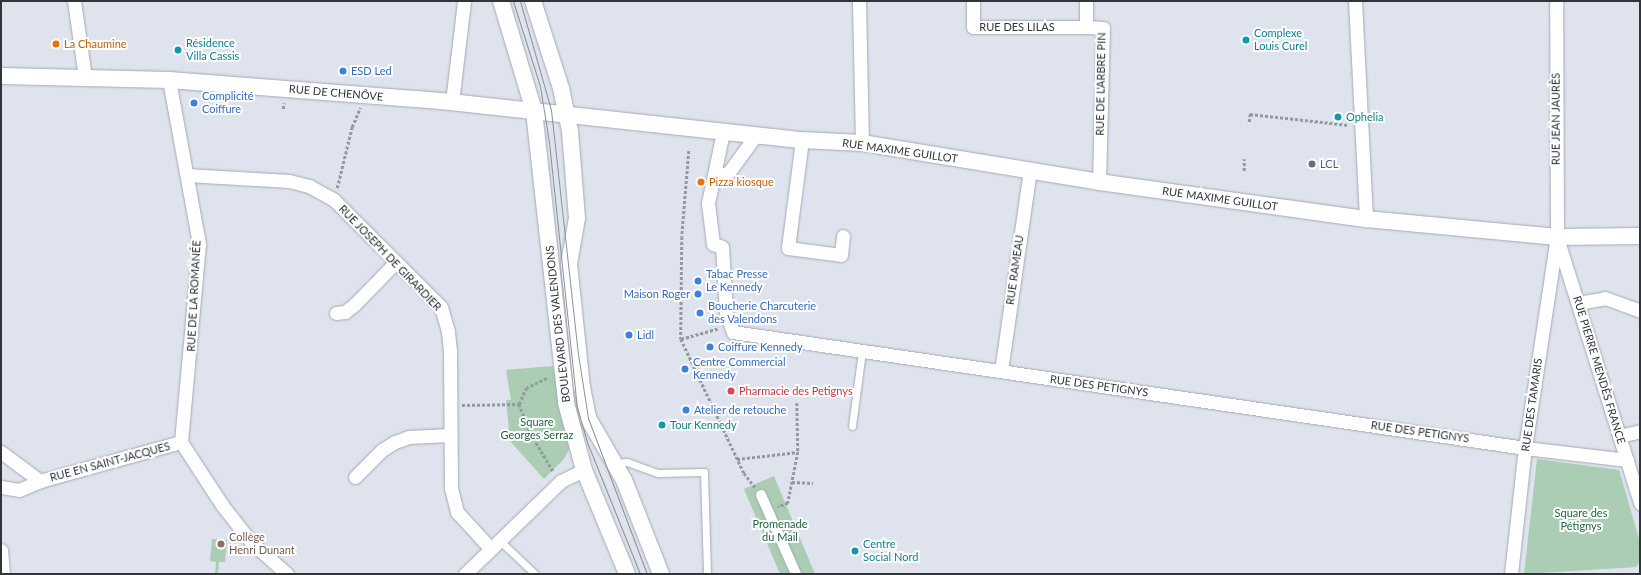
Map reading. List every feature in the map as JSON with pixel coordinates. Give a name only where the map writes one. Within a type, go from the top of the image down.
[{"type":"street","points":[[74,1],[85,77]]},
{"type":"street","points":[[452,102],[464,1]]},
{"type":"street","name":"BOULEVARD DES VALENDONS","points":[[501,1],[534,111],[566,403],[584,470],[627,574]]},
{"type":"street","name":"BOULEVARD DES VALENDONS","points":[[534,1],[568,115],[577,218],[569,264],[582,387],[588,418],[624,480],[661,574]]},
{"type":"street","points":[[859,1],[862,143]]},
{"type":"street","name":"RUE DES LILAS","points":[[973,1],[973,27],[1086,27]]},
{"type":"street","name":"RUE DE L'ARBRE PIN","points":[[1086,1],[1086,27],[1103,28],[1099,182]]},
{"type":"street","points":[[1355,1],[1366,219]]},
{"type":"street","name":"RUE JEAN JAURÈS","points":[[1556,1],[1557,237]]},
{"type":"street","name":"RUE DE CHENÔVE","points":[[1,76],[169,80],[452,102],[670,127]]},
{"type":"street","name":"RUE DE LA ROMANÉE","points":[[169,80],[199,244],[181,442]]},
{"type":"street","name":"RUE MAXIME GUILLOT","points":[[670,127],[802,140],[862,143],[1099,182],[1366,219],[1557,237],[1640,236]]},
{"type":"street","points":[[723,132],[708,202],[713,244],[722,247],[726,313],[731,328]]},
{"type":"street","points":[[713,179],[729,172],[756,135]]},
{"type":"street","points":[[802,140],[788,248],[841,254],[843,236]]},
{"type":"street","name":"RUE RAMEAU","points":[[1001,371],[1030,170]]},
{"type":"street","name":"RUE JOSEPH DE GIRARDIER","points":[[187,175],[289,181],[309,186],[334,200],[441,307],[445,317],[450,351],[449,434],[451,488],[457,512],[495,544]]},
{"type":"street","name":"RUE PIERRE MENDÈS FRANCE","points":[[1557,237],[1640,504]]},
{"type":"street","name":"RUE DES TAMARIS","points":[[1511,574],[1525,448],[1557,237]]},
{"type":"street","points":[[336,313],[345,312],[354,305],[396,262]]},
{"type":"street","points":[[1578,302],[1606,298],[1640,311]]},
{"type":"street","name":"RUE DES PETIGNYS","points":[[731,328],[862,351],[1525,448],[1627,460]]},
{"type":"street","points":[[1619,436],[1640,431]]},
{"type":"street","points":[[355,478],[382,450],[395,442],[409,436],[449,434]]},
{"type":"street","points":[[181,442],[222,505],[251,542],[287,574]]},
{"type":"street","name":"RUE EN SAINT-JACQUES","points":[[1,487],[19,490],[40,481],[181,442]]},
{"type":"street","name":"RUE EN SAINT-JACQUES","points":[[1,452],[40,481]]},
{"type":"street","points":[[465,574],[561,481],[584,470]]},
{"type":"street","points":[[761,495],[796,574]]},
{"type":"street","points":[[1,550],[3,574]]},
{"type":"lane","points":[[852,426],[862,351]]},
{"type":"lane","points":[[614,463],[627,462],[658,473],[704,472],[707,574]]},
{"type":"lane","points":[[495,544],[535,574]]},
{"type":"path","points":[[283,109],[284,104]]},
{"type":"path","points":[[334,200],[352,127],[359,110]]},
{"type":"path","points":[[1249,122],[1250,114],[1361,127]]},
{"type":"path","points":[[689,151],[682,238],[681,339],[744,473],[761,495]]},
{"type":"path","points":[[1244,159],[1244,171]]},
{"type":"path","points":[[681,339],[731,328]]},
{"type":"path","points":[[561,481],[548,466],[519,404],[526,388],[543,379],[563,374]]},
{"type":"path","points":[[768,511],[788,503],[798,452],[797,403]]},
{"type":"path","points":[[450,406],[519,404]]},
{"type":"path","points":[[737,459],[798,452]]},
{"type":"path","points":[[792,482],[812,483]]},
{"type":"green space","name":"Square Georges Serraz","points":[[553,366],[569,449],[564,459],[544,479],[510,441],[506,400],[511,400],[506,370]]},
{"type":"green space","name":"Square des Pétignys","points":[[1537,459],[1619,470],[1640,542],[1640,562],[1636,567],[1524,574]]},
{"type":"green space","name":"Promenade du Mail","points":[[774,476],[815,574],[780,574],[744,489]]},
{"type":"green space","points":[[212,539],[227,540],[225,562],[219,562],[218,574],[215,574],[216,562],[210,561]]},
{"type":"tram line","points":[[513,1],[540,86],[549,142],[577,407],[587,442],[640,574]]},
{"type":"tram line","points":[[520,1],[551,110],[578,354],[588,418],[647,574]]},
{"type":"place","name":"Complexe Louis Curel","points":[[1246,40]]},
{"type":"place","name":"La Chaumine","points":[[56,44]]},
{"type":"place","name":"Résidence Villa Cassis","points":[[178,50]]},
{"type":"place","name":"ESD Led","points":[[343,71]]},
{"type":"place","name":"Complicité Coiffure","points":[[194,103]]},
{"type":"place","name":"Ophelia","points":[[1338,117]]},
{"type":"place","name":"LCL","points":[[1312,164]]},
{"type":"place","name":"Pizza kiosque","points":[[701,182]]},
{"type":"place","name":"Tabac Presse Le Kennedy","points":[[698,281]]},
{"type":"place","name":"Maison Roger","points":[[698,294]]},
{"type":"place","name":"Boucherie Charcuterie des Valendons","points":[[700,313]]},
{"type":"place","name":"Lidl","points":[[629,335]]},
{"type":"place","name":"Coiffure Kennedy","points":[[710,347]]},
{"type":"place","name":"Centre Commercial Kennedy","points":[[685,369]]},
{"type":"place","name":"Pharmacie des Petignys","points":[[731,391]]},
{"type":"place","name":"Atelier de retouche","points":[[686,410]]},
{"type":"place","name":"Tour Kennedy","points":[[662,425]]},
{"type":"place","name":"Collège Henri Dunant","points":[[221,544]]},
{"type":"place","name":"Centre Social Nord","points":[[855,551]]}]
